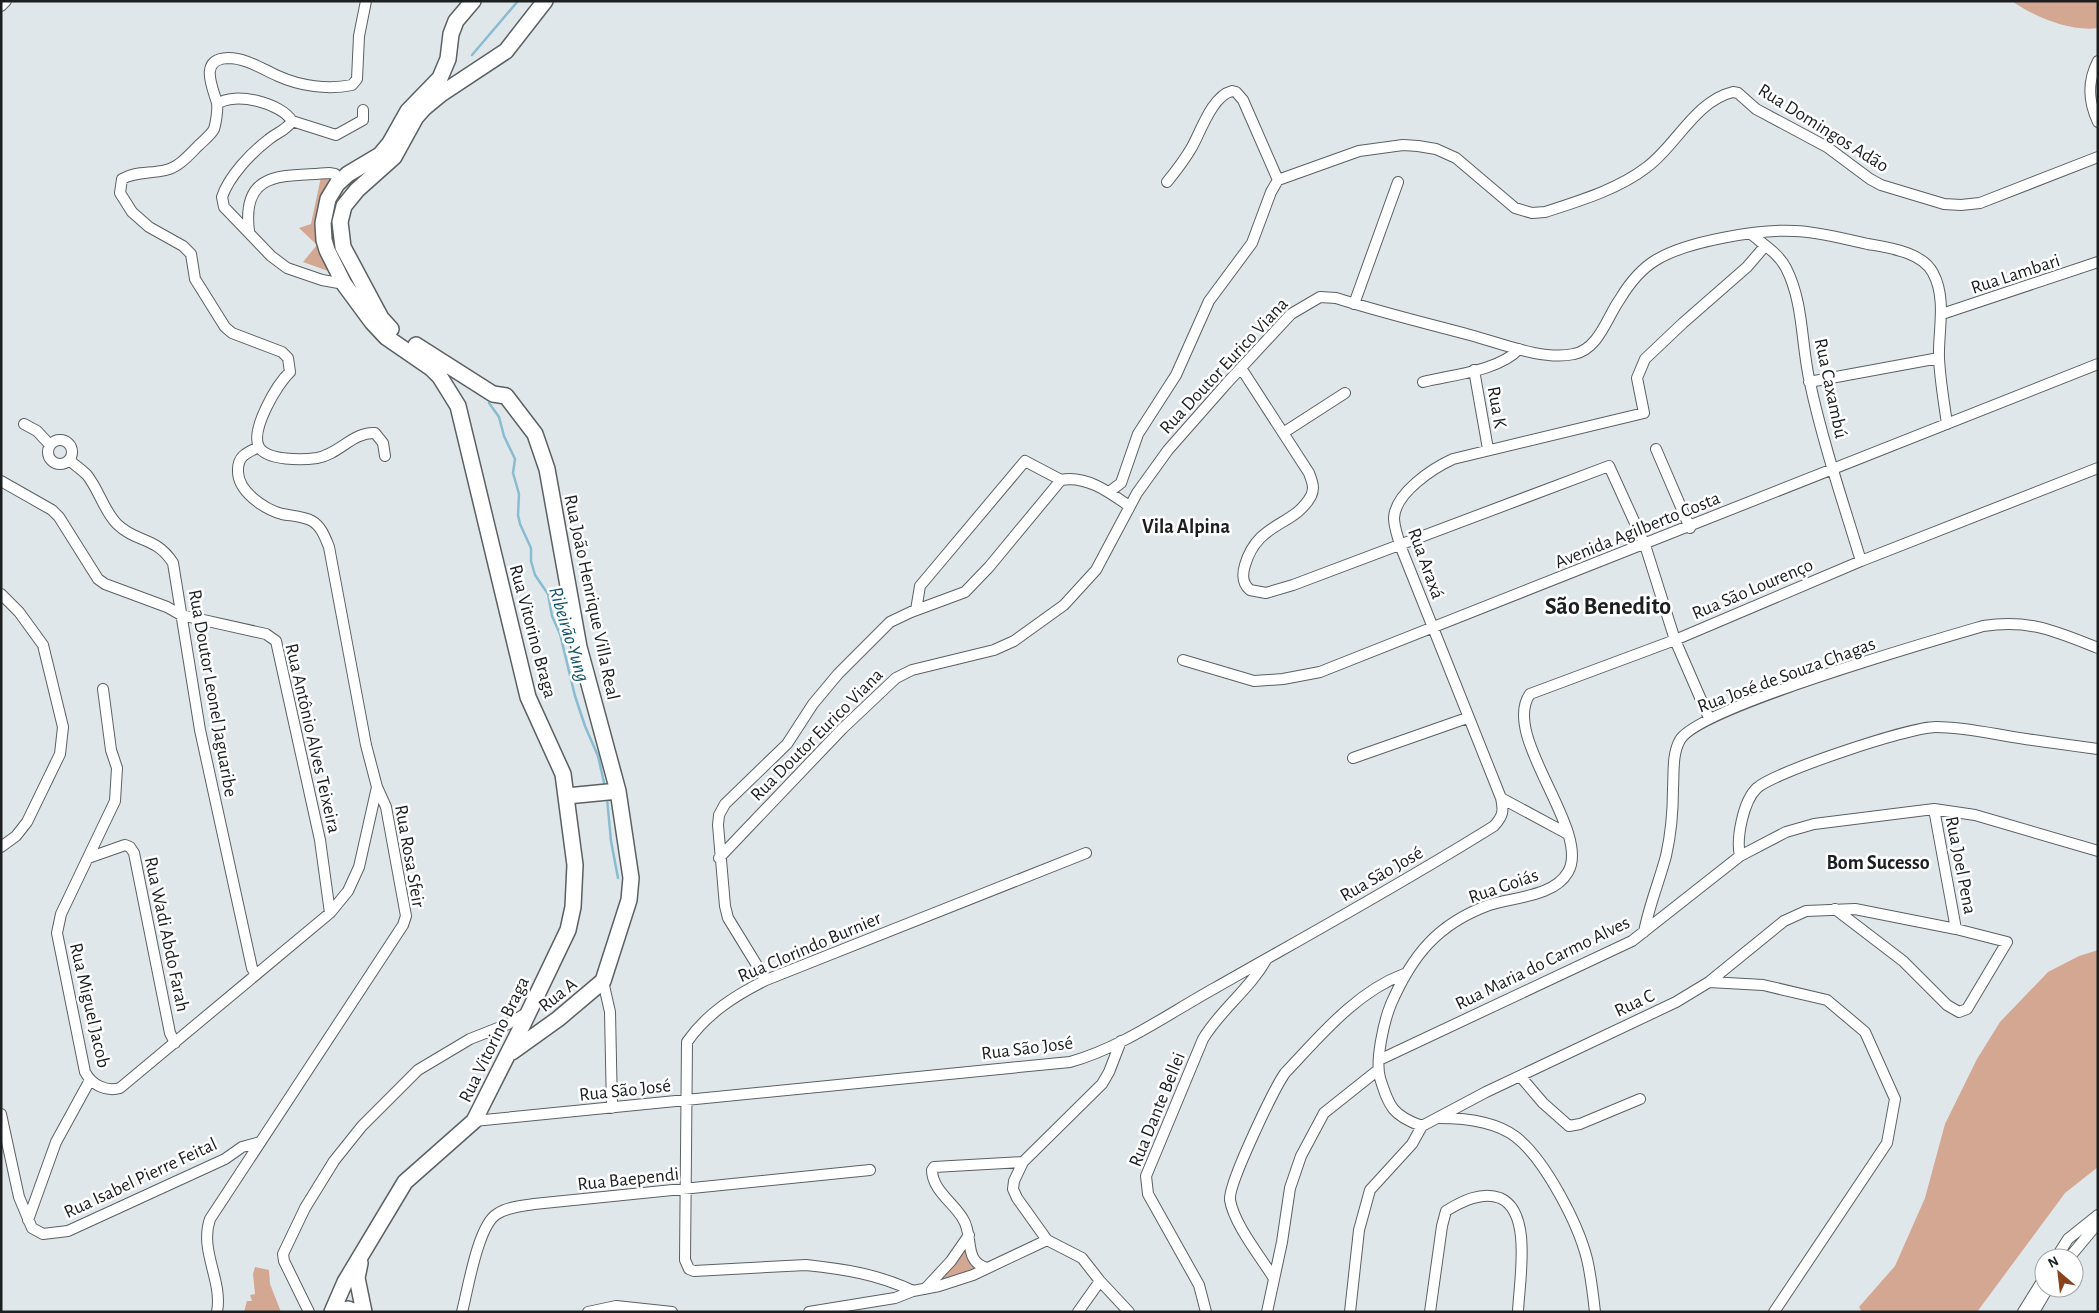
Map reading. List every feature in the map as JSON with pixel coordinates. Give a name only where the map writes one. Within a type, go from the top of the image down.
[{"type":"main road","points":[[344,206],[344,193],[340,181],[380,155],[390,143],[408,111],[440,78],[448,59],[451,34],[456,20],[473,1]]},
{"type":"main road","points":[[344,206],[357,190],[394,157],[416,117],[424,108],[441,94],[506,51],[545,1]]},
{"type":"main road","name":"Rua Vitorino Braga","points":[[334,1312],[345,1282],[405,1182],[474,1122],[568,930],[573,907],[575,865],[567,796],[558,760],[528,697],[458,406],[440,377],[412,354],[386,337],[372,322],[344,284],[324,240],[325,206],[331,192],[340,181]]},
{"type":"main road","name":"Rua João Henrique Villa Real","points":[[344,206],[340,222],[340,233],[346,255],[381,318],[393,331],[493,394],[506,396],[535,434],[547,469],[579,647],[609,792],[631,878],[629,900],[603,981]]},
{"type":"main road","points":[[567,796],[609,792]]},
{"type":"main road","name":"Rua A","points":[[512,1047],[537,1034],[588,995],[603,981]]},
{"type":"main road","points":[[527,1016],[537,1034]]},
{"type":"main road","points":[[508,1024],[514,1032],[512,1047]]},
{"type":"main road","points":[[361,1254],[357,1278],[364,1312]]},
{"type":"main road","points":[[334,1312],[348,1309],[355,1312]]},
{"type":"street","points":[[1,6],[6,1]]},
{"type":"street","points":[[366,1],[359,36],[357,79],[352,85],[332,88],[296,82],[252,63],[228,58],[215,63],[210,71],[210,84],[217,104],[213,131],[182,163],[167,170],[132,174],[122,179],[120,193],[132,212],[149,227],[183,246],[191,254],[195,279],[225,327],[232,333],[282,352],[288,358],[290,372],[270,397],[258,433],[259,447],[271,456],[286,459],[316,458],[340,449],[364,433],[375,433],[383,443],[385,456]]},
{"type":"street","points":[[2098,61],[2089,83],[2090,96],[2098,122]]},
{"type":"street","points":[[1109,492],[1121,483],[1138,434],[1176,375],[1209,300],[1250,248],[1270,192],[1278,180],[1243,100],[1236,92],[1232,91],[1221,97],[1208,115],[1192,148],[1168,182]]},
{"type":"street","name":"Rua Domingos Adão","points":[[1278,180],[1359,151],[1403,145],[1436,149],[1456,158],[1515,208],[1532,213],[1545,212],[1567,205],[1619,183],[1645,169],[1656,160],[1698,114],[1715,100],[1733,92],[1738,93],[1756,110],[1827,147],[1870,179],[1944,204],[1980,203],[2098,157]]},
{"type":"street","points":[[217,104],[222,100],[253,99],[287,113],[292,121],[336,135],[363,120],[365,115],[363,110]]},
{"type":"street","points":[[292,121],[287,127],[259,147],[224,192],[222,197],[224,207],[271,256],[287,268],[322,280],[344,284]]},
{"type":"street","points":[[249,231],[247,213],[250,204],[255,193],[269,178],[330,173],[335,174],[340,181]]},
{"type":"street","points":[[1354,304],[1398,182]]},
{"type":"street","name":"Rua Doutor Eurico Viana","points":[[719,858],[842,728],[896,678],[912,670],[994,650],[1014,641],[1064,605],[1096,570],[1106,554],[1129,506],[1168,450],[1291,314],[1320,297],[1336,298],[1537,354],[1571,355],[1580,353],[1597,337],[1618,300],[1636,277],[1656,260],[1702,244],[1751,234],[1796,231],[1884,247],[1910,254],[1924,262],[1933,272],[1942,314],[1939,358],[1947,424]]},
{"type":"street","name":"Rua Caxambú","points":[[1751,234],[1779,256],[1794,289],[1800,314],[1809,382],[1833,470],[1861,561]]},
{"type":"street","name":"Rua Araxá","points":[[1501,798],[1467,718],[1400,545],[1394,520],[1395,512],[1417,481],[1439,465],[1453,459],[1488,449],[1644,414],[1637,378],[1645,359],[1682,322],[1747,267],[1765,246]]},
{"type":"street","name":"Rua Lambari","points":[[1942,314],[2098,262]]},
{"type":"street","points":[[1422,382],[1501,362],[1512,357],[1519,349]]},
{"type":"street","points":[[1809,382],[1939,358]]},
{"type":"street","name":"Avenida Agilberto Costa","points":[[1182,660],[1254,681],[1283,680],[1320,672],[1690,528],[2098,364]]},
{"type":"street","points":[[1241,368],[1309,473],[1313,488],[1311,496],[1301,508],[1263,533],[1256,542],[1243,571],[1245,586],[1253,592],[1266,593],[1400,545],[1609,466],[1645,545],[1675,640],[1709,718]]},
{"type":"street","name":"Rua K","points":[[1474,370],[1488,449]]},
{"type":"street","points":[[1283,433],[1346,393]]},
{"type":"street","points":[[24,424],[37,431],[50,445]]},
{"type":"street","name":"Rua Doutor Leonel Jaguaribe","points":[[58,440],[66,442],[71,448],[69,460],[58,463],[52,460],[48,450],[50,445],[58,440]]},
{"type":"street","name":"Rua Rosa Sfeir","points":[[217,1312],[217,1297],[206,1246],[207,1229],[214,1211],[403,925],[406,916],[386,807],[377,787],[366,745],[329,546],[320,528],[313,521],[280,513],[265,506],[242,486],[238,474],[238,462],[243,454],[259,447]]},
{"type":"street","points":[[1656,449],[1690,528]]},
{"type":"street","name":"Rua Doutor Leonel Jaguaribe","points":[[69,460],[87,476],[111,518],[120,526],[156,544],[166,552],[173,563],[200,730],[252,968],[256,975]]},
{"type":"street","points":[[916,610],[920,586],[1025,461],[1061,480],[1073,478],[1109,492],[1129,506]]},
{"type":"street","name":"Rua São Lourenço","points":[[1566,833],[1531,748],[1525,725],[1524,702],[1536,690],[1675,640],[1861,561],[2098,468]]},
{"type":"street","points":[[766,980],[728,918],[719,858],[718,825],[720,815],[726,804],[787,744],[813,704],[890,622],[965,592],[989,567],[1061,480]]},
{"type":"street","name":"Rua Antônio Alves Teixeira","points":[[1,481],[52,510],[59,516],[98,579],[114,589],[167,607],[181,615],[266,634],[276,641],[320,840],[330,913]]},
{"type":"street","points":[[1121,483],[1137,493]]},
{"type":"street","points":[[1,594],[19,612],[43,644],[63,727],[60,754],[27,822],[16,836],[1,847]]},
{"type":"street","name":"Rua José de Souza Chagas","points":[[1644,932],[1669,837],[1674,763],[1677,747],[1687,732],[1709,718],[1841,670],[1983,626],[2002,623],[2039,625],[2098,648]]},
{"type":"street","name":"Rua Miguel Jacob","points":[[103,689],[111,750],[117,768],[117,792],[115,801],[61,914],[57,933],[81,1058],[90,1080],[108,1089],[120,1088],[330,913],[348,891],[357,874],[377,787]]},
{"type":"street","points":[[1353,758],[1467,718]]},
{"type":"street","points":[[1740,856],[1737,845],[1738,835],[1752,794],[1756,788],[1783,774],[1880,740],[1917,729],[1955,728],[2098,749]]},
{"type":"street","points":[[1501,798],[1566,833]]},
{"type":"street","name":"Rua São José","points":[[474,1122],[1070,1062],[1098,1053],[1121,1041],[1494,826],[1501,818],[1504,810],[1501,798]]},
{"type":"street","name":"Rua Maria do Carmo Alves","points":[[1268,1312],[1273,1277],[1282,1242],[1290,1188],[1300,1156],[1324,1113],[1378,1065],[1615,949],[1644,932],[1740,856],[1786,832],[1814,824],[1934,809],[1975,815],[2098,851]]},
{"type":"street","name":"Rua Joel Pena","points":[[1934,809],[1956,928]]},
{"type":"street","name":"Rua Goiás","points":[[1422,1126],[1405,1120],[1389,1104],[1378,1065],[1386,1015],[1404,974],[1421,951],[1438,934],[1456,921],[1488,906],[1547,890],[1559,882],[1568,872],[1572,856],[1566,833]]},
{"type":"street","name":"Rua Wadi Abdo Farah","points":[[88,858],[125,846],[130,847],[134,854],[170,1033],[175,1042]]},
{"type":"street","name":"Rua Clorindo Burnier","points":[[912,1291],[889,1279],[869,1274],[806,1265],[694,1271],[689,1269],[685,1260],[684,1190],[687,1042],[725,1003],[736,995],[766,980],[1086,853]]},
{"type":"street","name":"Rua C","points":[[1438,1118],[1520,1076],[1676,1002],[1709,982],[1784,921],[1806,911],[1835,909],[1855,909],[1956,928],[2007,942],[1967,1009],[1959,1012],[1948,1005],[1903,961],[1835,909]]},
{"type":"street","name":"Rua Dante Bellei","points":[[1206,1312],[1199,1285],[1148,1194],[1146,1176],[1203,1039],[1212,1024],[1256,978],[1267,958]]},
{"type":"street","points":[[1273,1277],[1243,1229],[1231,1202],[1231,1191],[1244,1156],[1277,1085],[1285,1073],[1358,1001],[1375,988],[1404,974]]},
{"type":"street","points":[[603,981],[610,1012],[612,1108]]},
{"type":"street","points":[[1709,982],[1763,985],[1828,1000],[1865,1032],[1894,1099],[1887,1143],[1774,1312]]},
{"type":"street","points":[[588,995],[608,1002]]},
{"type":"street","points":[[308,1312],[284,1261],[283,1254],[305,1208],[334,1161],[362,1126],[418,1070],[470,1039],[527,1016]]},
{"type":"street","points":[[1121,1041],[1109,1072],[1102,1084],[1023,1162],[1014,1181],[1013,1189],[1017,1198],[1047,1240],[1082,1258],[1100,1281],[1114,1293],[1129,1312]]},
{"type":"street","points":[[1520,1076],[1543,1103],[1568,1126],[1580,1124],[1640,1099]]},
{"type":"street","points":[[28,1220],[56,1142],[90,1080]]},
{"type":"street","points":[[1,1114],[19,1197],[28,1220]]},
{"type":"street","points":[[1350,1312],[1359,1230],[1370,1190],[1412,1144],[1422,1126],[1438,1118],[1455,1118],[1489,1124],[1516,1137],[1534,1156],[1555,1186],[1575,1226],[1587,1258],[1595,1312]]},
{"type":"street","name":"Rua Isabel Pierre Feital","points":[[28,1220],[32,1228],[43,1234],[68,1231],[224,1159],[242,1147],[260,1142]]},
{"type":"street","points":[[987,1268],[974,1261],[963,1219],[938,1188],[932,1170],[934,1167],[1023,1162]]},
{"type":"street","name":"Rua Baependi","points":[[462,1312],[484,1229],[495,1214],[505,1209],[534,1204],[870,1170]]},
{"type":"street","points":[[1430,1312],[1446,1210],[1462,1200],[1491,1195],[1508,1202],[1518,1214],[1522,1231],[1518,1312]]},
{"type":"street","points":[[2062,1248],[2068,1239],[2098,1215]]},
{"type":"street","points":[[2077,1248],[2098,1222]]},
{"type":"street","points":[[925,1290],[951,1262],[969,1236]]},
{"type":"street","points":[[809,1312],[894,1298],[912,1291],[925,1290],[987,1268],[1047,1240]]},
{"type":"street","points":[[1078,1312],[1100,1281]]},
{"type":"street","points":[[2023,1312],[2034,1294]]},
{"type":"street","points":[[2034,1312],[2042,1298]]},
{"type":"street","points":[[588,1312],[616,1306],[672,1312]]},
{"type":"shaded area","points":[[2012,1],[2098,1],[2098,28],[2076,28],[2053,22],[2031,13]]},
{"type":"shaded area","points":[[321,177],[330,178],[319,204],[317,215],[318,235],[331,272],[303,262],[317,245],[299,228],[311,224]]},
{"type":"shaded area","points":[[2098,950],[2098,1167],[2065,1193],[1977,1312],[1862,1312],[1859,1307],[1895,1266],[1925,1198],[1945,1124],[1977,1059],[2000,1022],[2048,972],[2079,956]]},
{"type":"shaded area","points":[[966,1247],[978,1269],[934,1282]]},
{"type":"shaded area","points":[[255,1267],[269,1270],[270,1284],[281,1312],[244,1312],[247,1301],[252,1301],[250,1295],[255,1294],[253,1274]]},
{"type":"waterway","name":"Ribeirão Yung","points":[[472,55],[518,1]]},
{"type":"waterway","name":"Ribeirão Yung","points":[[489,403],[499,417],[504,436],[515,459],[513,473],[519,494],[518,515],[520,524],[531,548],[531,561],[535,575],[548,594],[552,616],[560,634],[575,696],[598,756],[605,787]]},
{"type":"waterway","name":"Ribeirão Yung","points":[[607,798],[611,841],[618,878]]},
{"type":"district","name":"Vila Alpina","points":[[1186,526]]},
{"type":"district","name":"São Benedito","points":[[1608,606]]},
{"type":"district","name":"Bom Sucesso","points":[[1878,862]]}]
